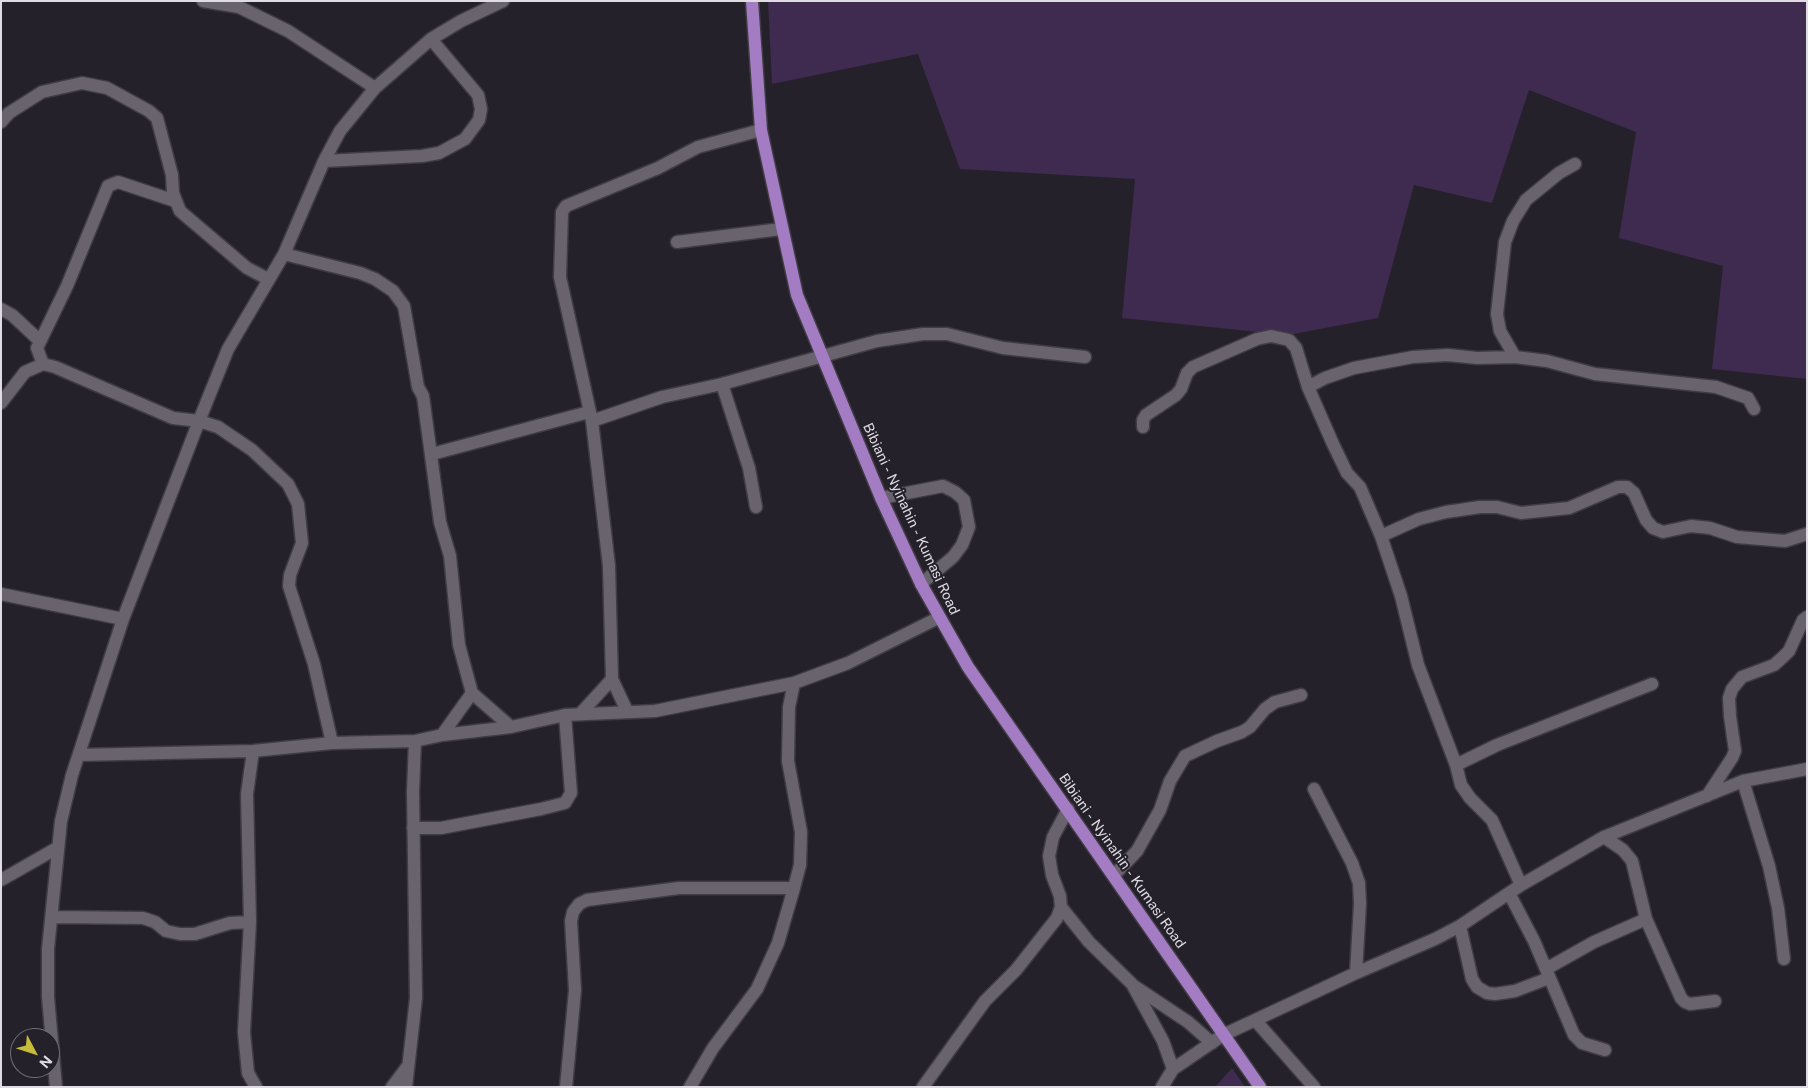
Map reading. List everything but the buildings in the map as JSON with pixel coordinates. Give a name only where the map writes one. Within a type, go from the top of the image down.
[{"type":"main road","name":"Bibiani - Nyinahin - Kumasi Road","points":[[752,1],[760,130],[797,295],[881,498],[921,584],[938,618],[968,667],[1260,1087]]},
{"type":"street","points":[[203,1],[239,7],[288,31],[375,88]]},
{"type":"street","points":[[56,1087],[48,998],[48,949],[57,848],[63,811],[123,619],[228,349],[284,254],[324,161],[340,131],[375,88],[431,38],[503,1]]},
{"type":"street","points":[[324,161],[422,156],[439,153],[465,139],[480,120],[481,109],[478,95],[431,38]]},
{"type":"street","points":[[1,122],[15,109],[42,92],[82,83],[107,88],[149,111],[157,118],[172,175],[175,201],[180,211],[222,249],[247,268],[268,279]]},
{"type":"street","points":[[627,711],[612,680],[610,566],[591,417],[560,277],[562,212],[566,206],[658,168],[698,147],[760,130]]},
{"type":"street","points":[[1515,357],[1500,331],[1497,314],[1505,242],[1512,221],[1526,200],[1558,174],[1575,164]]},
{"type":"street","points":[[175,201],[118,182],[108,186],[67,286],[36,352],[43,364],[90,381],[173,418],[199,421],[218,427],[252,450],[288,484],[298,504],[302,543],[290,575],[289,586],[314,664],[332,743]]},
{"type":"street","points":[[678,242],[781,229]]},
{"type":"street","points":[[284,254],[360,273],[376,279],[400,299],[404,306],[418,387],[423,396],[440,522],[450,556],[459,645],[472,693],[511,727]]},
{"type":"street","points":[[1,309],[12,315],[40,341]]},
{"type":"street","points":[[432,454],[722,384],[877,340],[923,334],[947,334],[1003,348],[1085,357]]},
{"type":"street","points":[[1143,427],[1143,420],[1146,415],[1176,395],[1181,389],[1187,373],[1193,367],[1257,338],[1271,336],[1293,343],[1308,387],[1347,473],[1360,487],[1382,536],[1401,596],[1418,665],[1456,765],[1461,785],[1470,798],[1492,820],[1521,885]]},
{"type":"street","points":[[1308,387],[1325,378],[1354,368],[1413,357],[1448,354],[1477,358],[1515,357],[1547,361],[1595,374],[1716,386],[1748,398],[1754,409]]},
{"type":"street","points":[[1,404],[24,372],[43,364]]},
{"type":"street","points":[[722,384],[749,468],[756,507]]},
{"type":"street","points":[[881,498],[943,486],[955,492],[964,500],[969,527],[962,545],[954,556],[921,584]]},
{"type":"street","points":[[1382,536],[1419,519],[1446,512],[1480,507],[1497,507],[1520,513],[1569,508],[1618,487],[1627,487],[1634,493],[1646,520],[1653,528],[1663,532],[1690,526],[1710,528],[1737,537],[1785,541],[1807,534]]},
{"type":"street","points":[[1,594],[123,619]]},
{"type":"street","points":[[1707,796],[1735,751],[1729,698],[1732,689],[1742,677],[1774,665],[1783,658],[1789,652],[1803,620],[1807,617]]},
{"type":"street","points":[[79,755],[253,751],[332,743],[415,741],[442,735],[511,727],[565,715],[655,711],[794,683],[848,664],[938,618]]},
{"type":"street","points":[[580,714],[612,680]]},
{"type":"street","points":[[690,1087],[713,1048],[757,989],[778,943],[800,865],[801,832],[788,762],[790,707],[794,683]]},
{"type":"street","points":[[1456,765],[1497,746],[1652,684]]},
{"type":"street","points":[[442,735],[472,693]]},
{"type":"street","points":[[1114,875],[1137,851],[1160,810],[1170,780],[1185,756],[1216,741],[1242,732],[1265,709],[1276,702],[1301,695]]},
{"type":"street","points":[[413,828],[441,828],[541,810],[565,803],[571,793],[565,715]]},
{"type":"street","points":[[406,1087],[416,998],[413,828],[415,741]]},
{"type":"street","points":[[253,751],[247,794],[250,922],[244,1032],[248,1073],[256,1087]]},
{"type":"street","points":[[1162,1087],[1173,1069],[1223,1035],[1460,926],[1521,885],[1604,837],[1743,781],[1807,769]]},
{"type":"street","points":[[1743,781],[1770,866],[1778,908],[1784,959]]},
{"type":"street","points":[[1314,789],[1352,863],[1359,883],[1360,904],[1356,973]]},
{"type":"street","points":[[1068,809],[1053,837],[1049,856],[1061,907],[1089,942],[1132,984],[1188,1022],[1212,1043]]},
{"type":"street","points":[[1604,837],[1623,850],[1632,861],[1646,919],[1685,1002],[1715,1001]]},
{"type":"street","points":[[1,880],[57,848]]},
{"type":"street","points":[[566,1087],[575,990],[571,921],[573,912],[579,904],[587,900],[679,888],[794,888]]},
{"type":"street","points":[[1509,893],[1574,1035],[1582,1043],[1605,1050]]},
{"type":"street","points":[[923,1087],[985,1001],[1016,970],[1057,918],[1061,907]]},
{"type":"street","points":[[52,917],[143,918],[155,922],[166,931],[180,934],[196,934],[230,923],[250,922]]},
{"type":"street","points":[[1460,926],[1472,979],[1477,987],[1487,993],[1495,994],[1515,991],[1547,974],[1594,942],[1646,919]]},
{"type":"street","points":[[1132,984],[1163,1041],[1173,1069]]},
{"type":"street","points":[[1255,1020],[1314,1087]]},
{"type":"street","points":[[392,1087],[407,1067]]},
{"type":"shaded area","points":[[768,1],[1807,1],[1807,379],[1712,369],[1723,266],[1619,238],[1636,132],[1529,90],[1492,203],[1414,185],[1378,318],[1288,335],[1122,318],[1135,179],[960,169],[918,54],[772,84]]},
{"type":"shaded area","points":[[1232,1068],[1245,1087],[1215,1087]]}]
